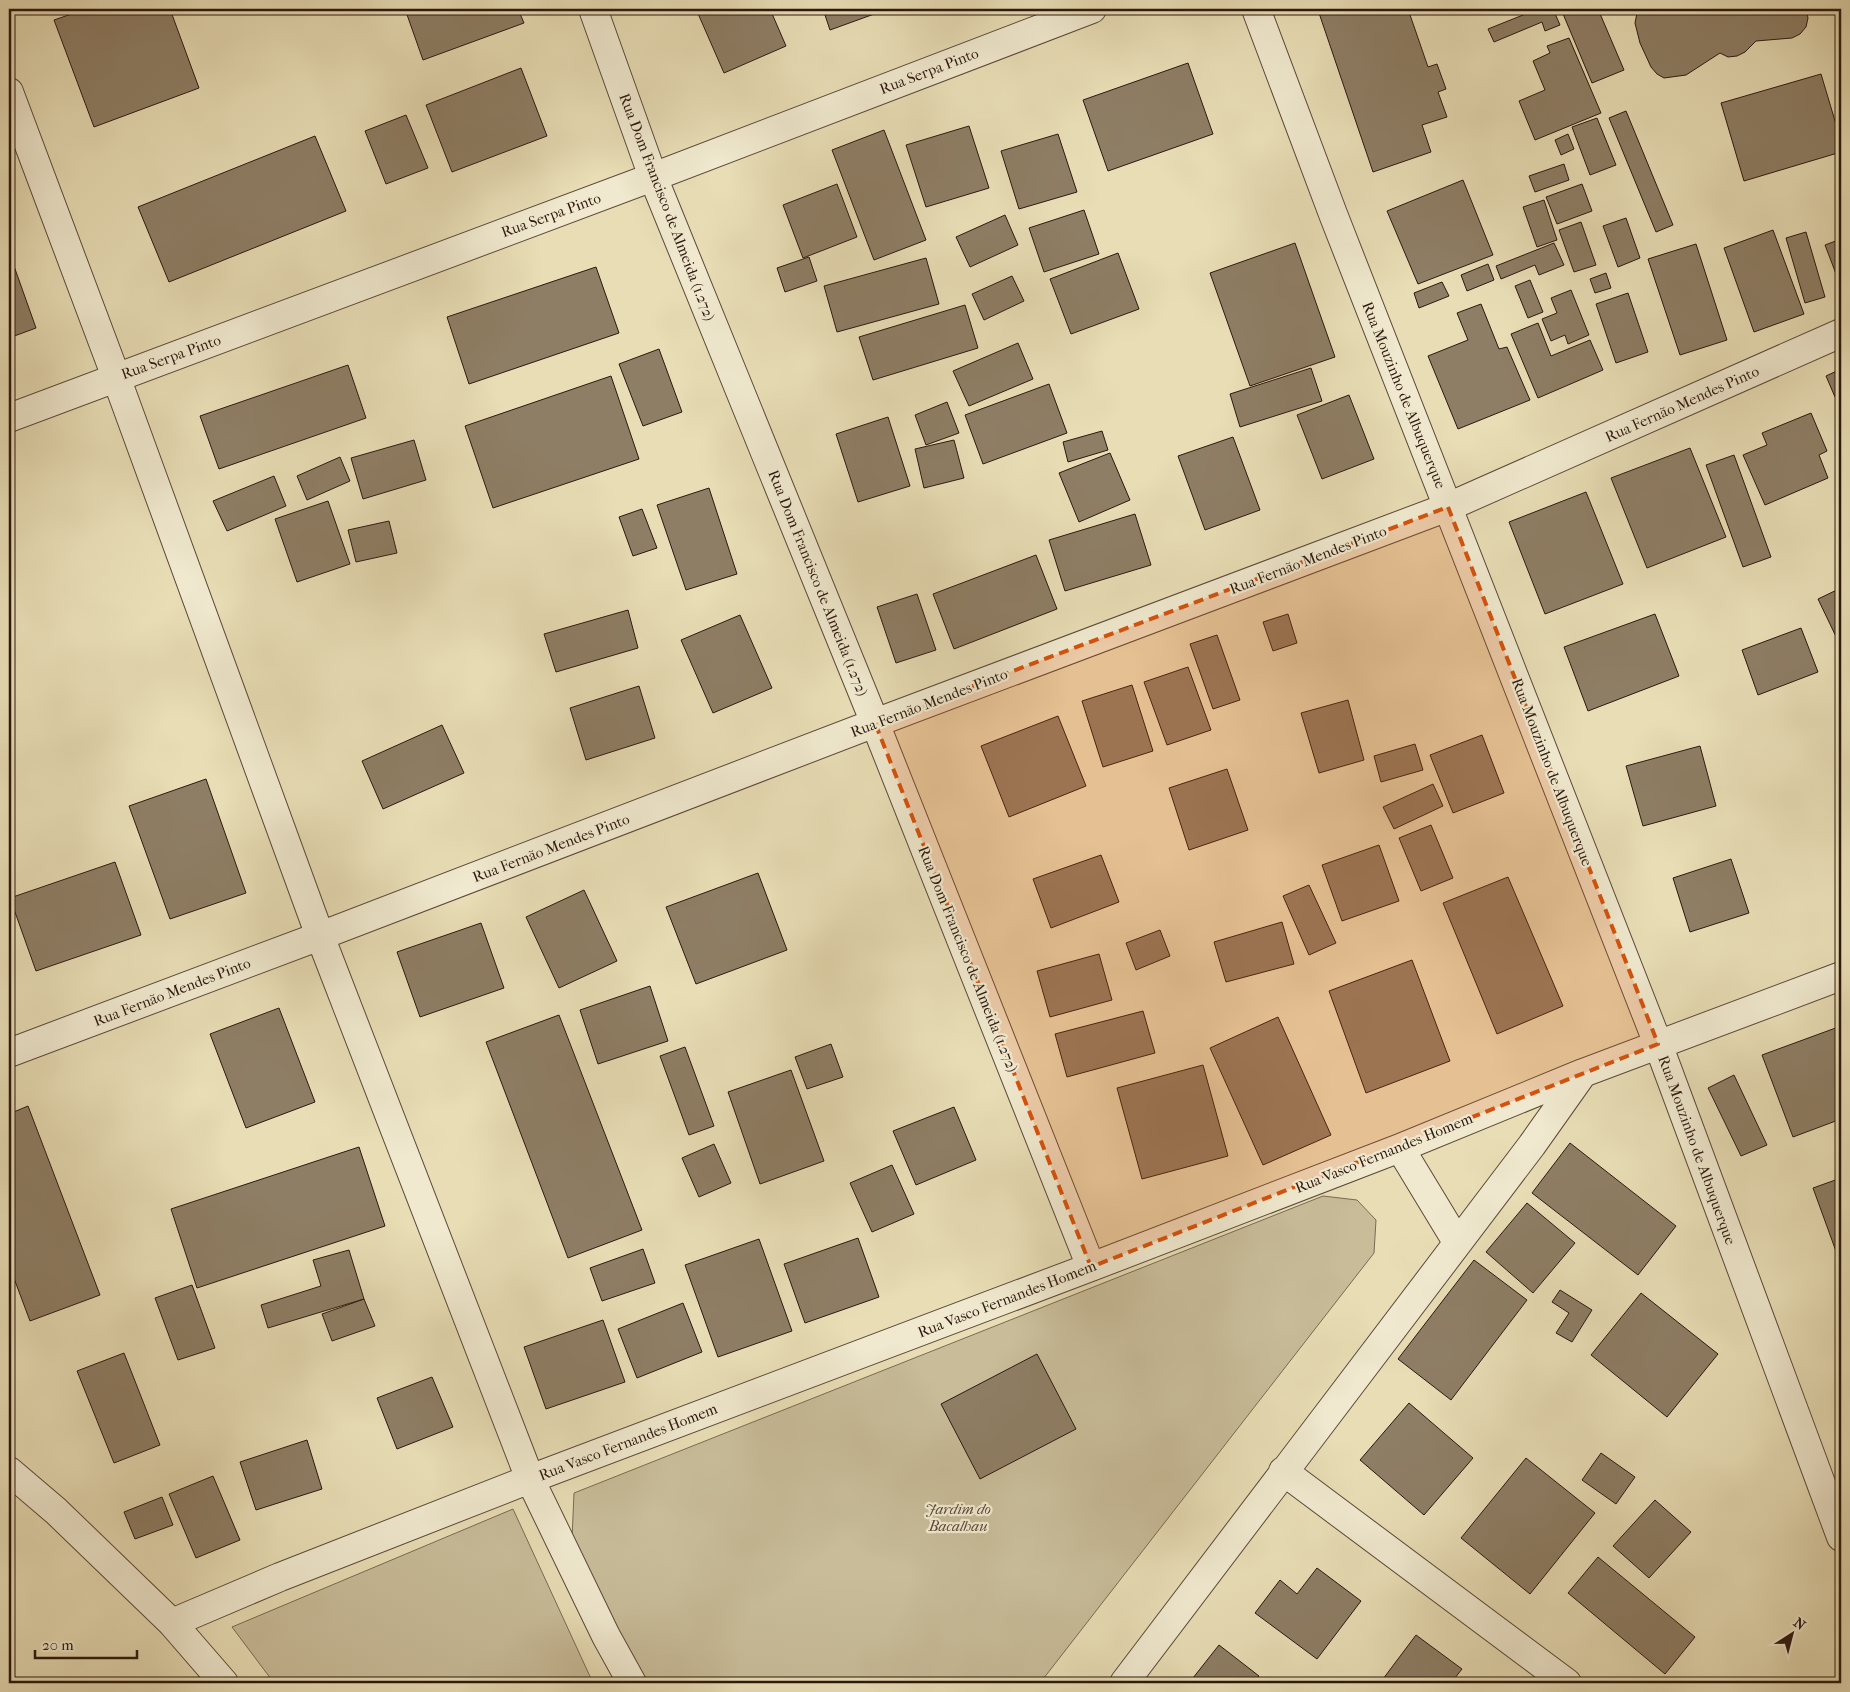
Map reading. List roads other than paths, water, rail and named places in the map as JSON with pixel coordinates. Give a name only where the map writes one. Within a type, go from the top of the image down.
[{"type":"street","name":"Rua Dom Francisco de Almeida (1.272)","points":[[593,9],[653,178],[875,723],[1091,1267]]},
{"type":"street","name":"Rua Serpa Pinto","points":[[9,418],[653,178],[1092,9]]},
{"type":"street","name":"Rua Mouzinho de Albuquerque","points":[[1256,9],[1333,214],[1658,1044],[1841,1537]]},
{"type":"street","points":[[9,92],[116,377],[320,936],[530,1479],[606,1636],[632,1683]]},
{"type":"street","name":"Rua Fernão Mendes Pinto","points":[[9,1053],[1448,507],[1841,333]]},
{"type":"street","name":"Rua Vasco Fernandes Homem","points":[[172,1622],[280,1576],[530,1479],[1091,1267],[1400,1148],[1658,1044],[1841,976]]},
{"type":"street","points":[[1124,1683],[1532,1145],[1583,1074]]},
{"type":"street","points":[[1400,1148],[1457,1242]]},
{"type":"street","points":[[9,1471],[56,1511],[172,1622],[224,1683]]},
{"type":"street","points":[[1283,1471],[1568,1683]]},
{"type":"park label","name":"Jardim do Bacalhau","points":[[958,1518]]}]
